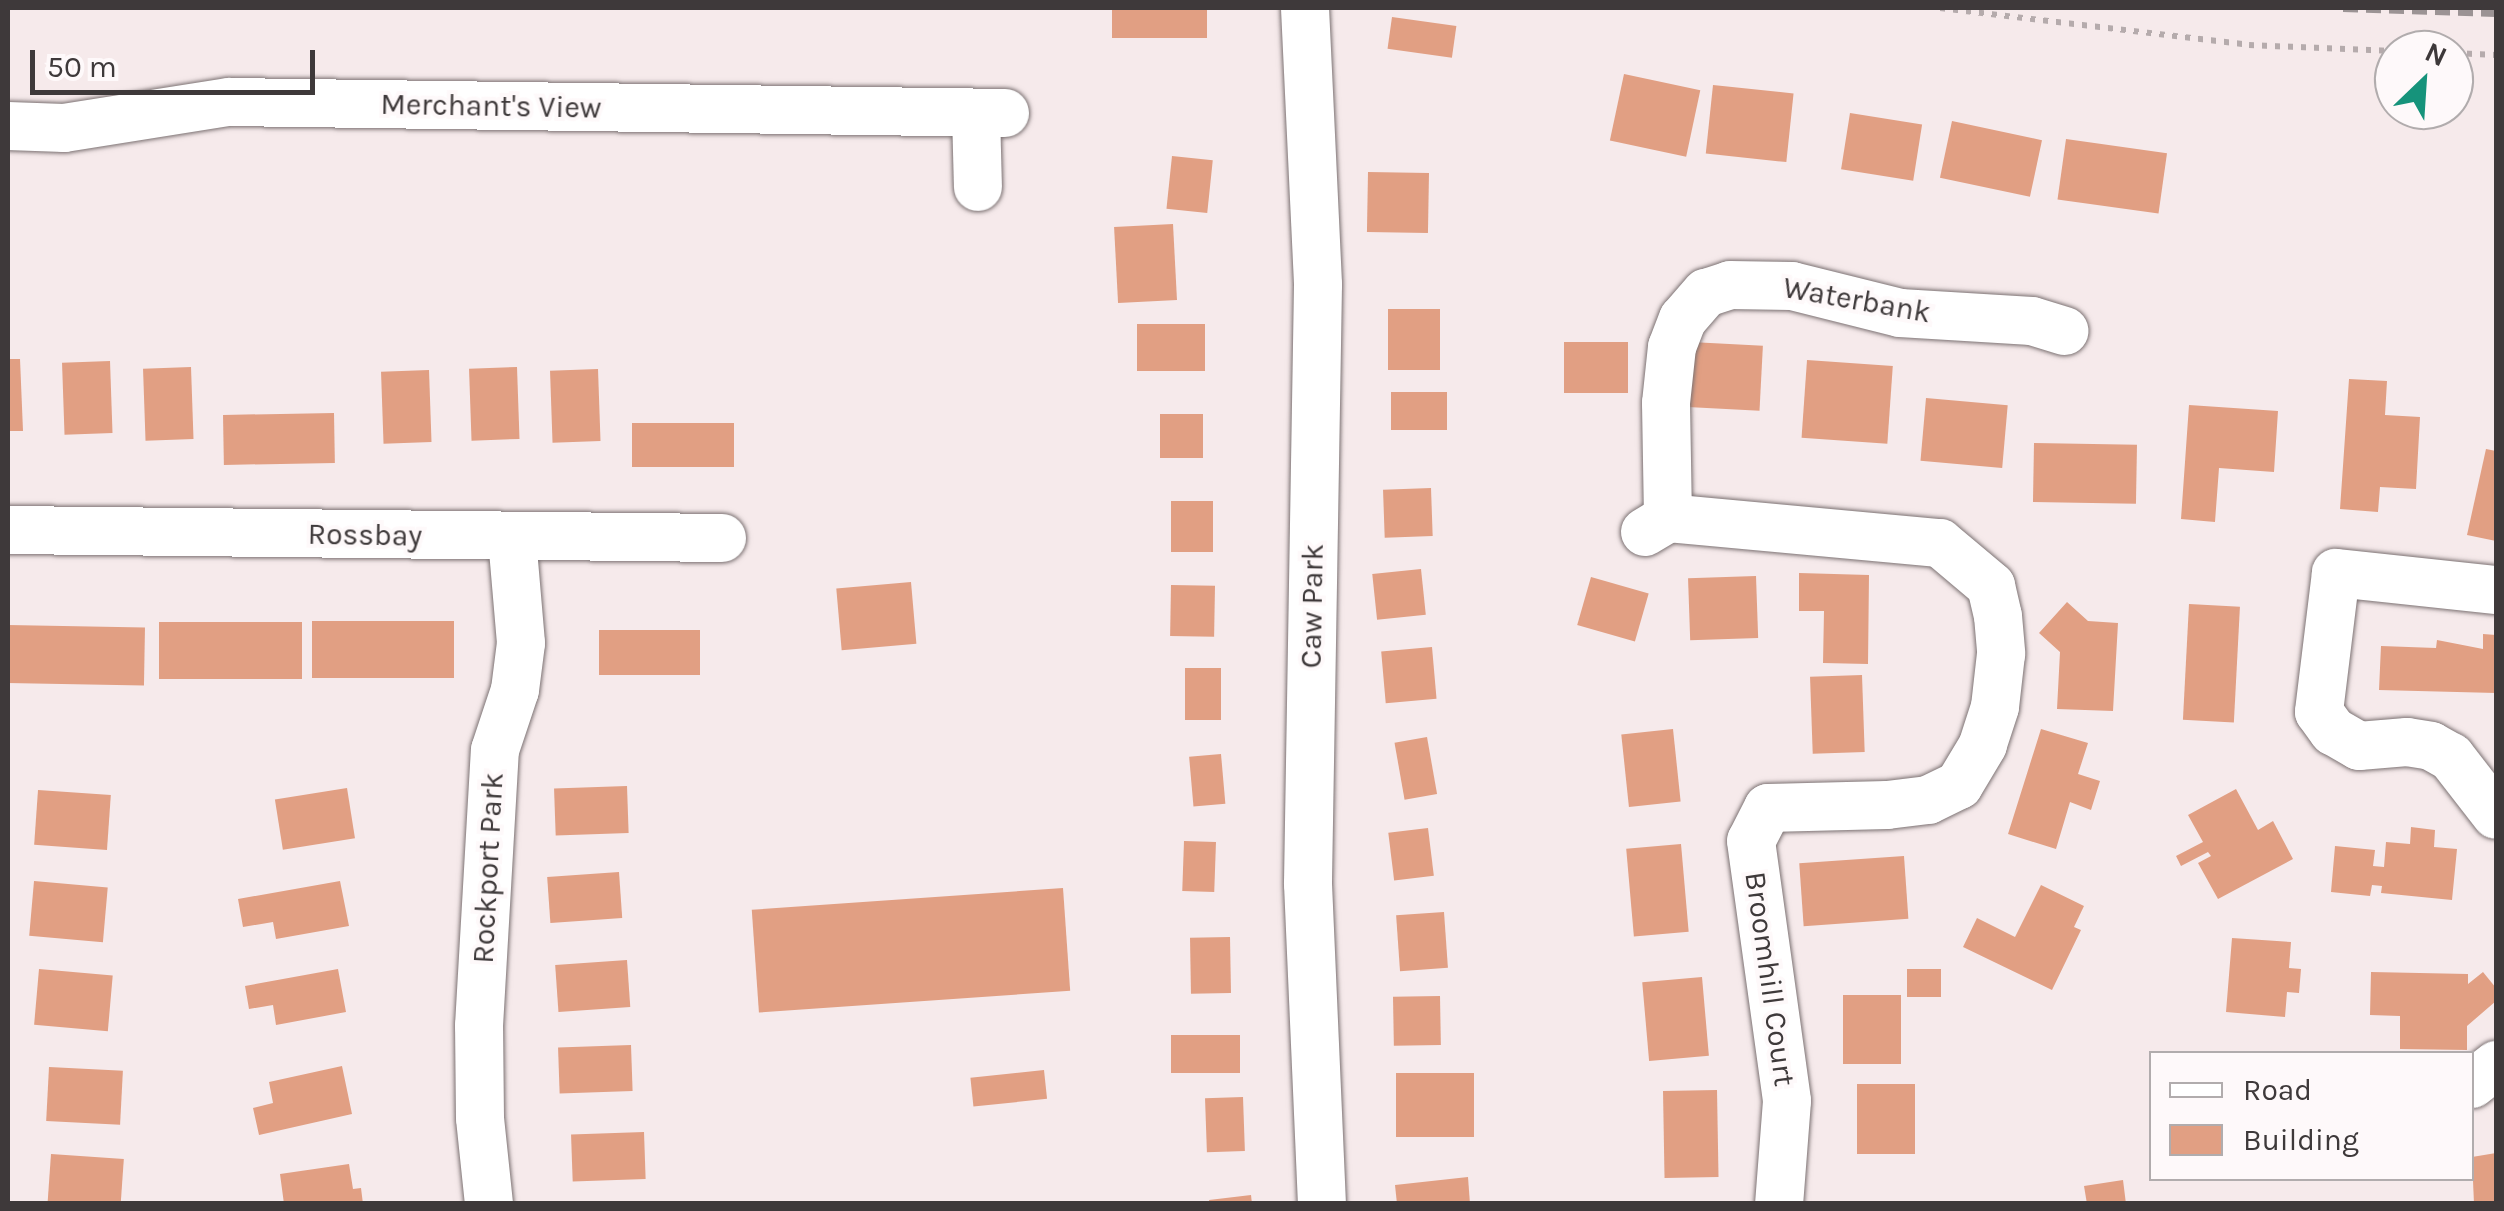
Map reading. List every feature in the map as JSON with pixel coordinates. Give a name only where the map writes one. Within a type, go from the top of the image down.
[{"type":"street","name":"Caw Park","points":[[1305,8],[1318,285],[1308,884],[1322,1204]]},
{"type":"street","name":"Merchant's View","points":[[8,126],[64,128],[229,102],[990,113],[978,188]]},
{"type":"street","name":"Waterbank","points":[[1657,525],[1672,347],[1683,319],[1706,293],[1730,284],[1792,286],[1900,313],[2032,320],[2064,330]]},
{"type":"street","name":"Broomhill Court","points":[[1657,525],[1940,543],[1991,586],[1998,616],[2001,654],[1995,707],[1984,746],[1959,785],[1928,800],[1887,805],[1768,808],[1751,841],[1787,1101],[1780,1204]]},
{"type":"street","name":"Rossbay","points":[[8,530],[722,538]]},
{"type":"street","name":"Rockport Park","points":[[489,1204],[480,1118],[479,1026],[495,750],[515,690],[521,643],[512,537]]},
{"type":"street","points":[[2496,590],[2336,573],[2319,712],[2334,732],[2359,746],[2407,742],[2430,746],[2450,757],[2496,815]]},
{"type":"street","points":[[2474,1082],[2496,1065]]},
{"type":"path","points":[[1940,8],[2249,45],[2374,49]]},
{"type":"building","points":[[1112,8],[1207,8],[1207,38],[1112,38]]},
{"type":"building","points":[[1392,17],[1456,26],[1452,58],[1388,49]]},
{"type":"building","points":[[1624,74],[1700,90],[1686,157],[1610,141]]},
{"type":"building","points":[[1713,85],[1794,93],[1786,162],[1706,154]]},
{"type":"building","points":[[1850,113],[1922,124],[1913,181],[1841,169]]},
{"type":"building","points":[[1952,121],[2042,140],[2030,197],[1940,178]]},
{"type":"building","points":[[2066,139],[2167,153],[2159,214],[2058,199]]},
{"type":"building","points":[[1172,156],[1213,160],[1207,213],[1166,209]]},
{"type":"building","points":[[1368,172],[1429,173],[1428,233],[1367,232]]},
{"type":"building","points":[[1173,224],[1177,300],[1118,303],[1114,227]]},
{"type":"building","points":[[1388,309],[1440,309],[1440,370],[1388,370]]},
{"type":"building","points":[[1137,324],[1205,324],[1205,371],[1137,371]]},
{"type":"building","points":[[1564,342],[1628,342],[1628,393],[1564,393]]},
{"type":"building","points":[[1691,342],[1763,346],[1759,411],[1688,407]]},
{"type":"building","points":[[8,359],[20,359],[23,431],[8,431]]},
{"type":"building","points":[[1807,360],[1893,366],[1887,444],[1802,438]]},
{"type":"building","points":[[110,361],[113,433],[65,435],[62,363]]},
{"type":"building","points":[[191,367],[194,439],[146,441],[143,369]]},
{"type":"building","points":[[517,367],[520,439],[472,441],[469,369]]},
{"type":"building","points":[[598,369],[601,441],[553,443],[550,371]]},
{"type":"building","points":[[429,370],[432,442],[384,444],[381,372]]},
{"type":"building","points":[[2349,379],[2387,381],[2385,415],[2420,417],[2416,489],[2380,487],[2378,512],[2340,509]]},
{"type":"building","points":[[1391,392],[1447,392],[1447,430],[1391,430]]},
{"type":"building","points":[[1926,398],[2008,405],[2002,468],[1921,461]]},
{"type":"building","points":[[2189,405],[2278,411],[2274,472],[2219,468],[2215,522],[2181,519]]},
{"type":"building","points":[[334,413],[335,463],[224,465],[223,415]]},
{"type":"building","points":[[1160,414],[1203,414],[1203,458],[1160,458]]},
{"type":"building","points":[[632,423],[734,423],[734,467],[632,467]]},
{"type":"building","points":[[2034,443],[2137,445],[2136,504],[2033,502]]},
{"type":"building","points":[[2486,449],[2496,451],[2496,541],[2467,535]]},
{"type":"building","points":[[1431,488],[1433,536],[1385,538],[1383,490]]},
{"type":"building","points":[[1171,501],[1213,501],[1213,552],[1171,552]]},
{"type":"building","points":[[1421,569],[1426,615],[1377,620],[1372,574]]},
{"type":"building","points":[[1799,573],[1869,575],[1868,664],[1823,663],[1824,611],[1799,611]]},
{"type":"building","points":[[1756,576],[1758,638],[1690,640],[1688,578]]},
{"type":"building","points":[[1591,577],[1649,594],[1635,642],[1577,625]]},
{"type":"building","points":[[911,582],[916,644],[842,650],[836,589]]},
{"type":"building","points":[[1171,585],[1215,586],[1214,637],[1170,636]]},
{"type":"building","points":[[2067,602],[2088,621],[2118,623],[2113,711],[2057,709],[2060,652],[2039,633]]},
{"type":"building","points":[[2189,604],[2240,607],[2234,723],[2183,720]]},
{"type":"building","points":[[312,621],[454,621],[454,678],[312,678]]},
{"type":"building","points":[[159,622],[302,622],[302,679],[159,679]]},
{"type":"building","points":[[8,625],[145,627],[144,685],[8,683]]},
{"type":"building","points":[[599,630],[700,630],[700,675],[599,675]]},
{"type":"building","points":[[2483,634],[2496,635],[2496,693],[2379,690],[2381,646],[2436,648],[2437,640],[2483,649]]},
{"type":"building","points":[[1432,647],[1437,699],[1386,703],[1381,651]]},
{"type":"building","points":[[1185,668],[1221,668],[1221,720],[1185,720]]},
{"type":"building","points":[[1862,675],[1865,752],[1813,754],[1810,677]]},
{"type":"building","points":[[1673,729],[1681,802],[1629,807],[1621,734]]},
{"type":"building","points":[[2041,729],[2088,743],[2078,774],[2100,781],[2091,810],[2070,802],[2056,849],[2008,834]]},
{"type":"building","points":[[1427,737],[1437,794],[1405,800],[1395,743]]},
{"type":"building","points":[[1221,754],[1225,804],[1193,807],[1189,757]]},
{"type":"building","points":[[627,786],[629,833],[556,836],[554,789]]},
{"type":"building","points":[[347,788],[355,838],[283,850],[275,799]]},
{"type":"building","points":[[2236,789],[2258,830],[2273,821],[2293,859],[2218,899],[2198,863],[2211,856],[2208,852],[2181,866],[2176,856],[2203,842],[2188,815]]},
{"type":"building","points":[[38,790],[111,795],[107,850],[34,845]]},
{"type":"building","points":[[2411,827],[2435,830],[2434,847],[2457,849],[2452,900],[2381,893],[2382,886],[2372,885],[2370,896],[2331,892],[2335,846],[2375,850],[2373,866],[2384,867],[2386,842],[2410,844]]},
{"type":"building","points":[[1428,828],[1434,876],[1394,881],[1388,833]]},
{"type":"building","points":[[1184,841],[1216,842],[1214,892],[1182,891]]},
{"type":"building","points":[[1681,844],[1689,932],[1634,936],[1626,849]]},
{"type":"building","points":[[1904,856],[1908,919],[1804,926],[1799,863]]},
{"type":"building","points":[[619,872],[622,918],[550,923],[547,877]]},
{"type":"building","points":[[34,881],[108,887],[103,942],[29,936]]},
{"type":"building","points":[[340,881],[349,926],[276,939],[273,922],[243,927],[238,899]]},
{"type":"building","points":[[2041,885],[2084,906],[2074,927],[2081,930],[2052,990],[1963,947],[1977,918],[2015,937]]},
{"type":"building","points":[[1063,888],[1070,991],[759,1013],[752,910]]},
{"type":"building","points":[[1444,912],[1448,968],[1400,971],[1396,915]]},
{"type":"building","points":[[1230,937],[1231,993],[1191,994],[1190,938]]},
{"type":"building","points":[[2232,938],[2291,942],[2289,968],[2301,969],[2299,993],[2287,992],[2285,1017],[2226,1012]]},
{"type":"building","points":[[627,960],[630,1007],[558,1012],[555,965]]},
{"type":"building","points":[[39,969],[113,975],[108,1031],[34,1025]]},
{"type":"building","points":[[338,969],[346,1012],[276,1025],[273,1005],[249,1009],[245,986]]},
{"type":"building","points":[[1907,969],[1941,969],[1941,997],[1907,997]]},
{"type":"building","points":[[2371,972],[2468,974],[2468,984],[2483,972],[2496,988],[2496,1001],[2467,1026],[2467,1050],[2400,1049],[2400,1016],[2370,1015]]},
{"type":"building","points":[[1702,977],[1709,1056],[1649,1061],[1642,982]]},
{"type":"building","points":[[1843,995],[1901,995],[1901,1064],[1843,1064]]},
{"type":"building","points":[[1440,996],[1441,1045],[1394,1046],[1393,997]]},
{"type":"building","points":[[1171,1035],[1240,1035],[1240,1073],[1171,1073]]},
{"type":"building","points":[[631,1045],[633,1091],[560,1094],[558,1048]]},
{"type":"building","points":[[342,1066],[352,1114],[259,1135],[253,1108],[273,1103],[269,1082]]},
{"type":"building","points":[[49,1067],[123,1071],[120,1125],[46,1121]]},
{"type":"building","points":[[1044,1070],[1047,1099],[973,1107],[970,1078]]},
{"type":"building","points":[[1396,1073],[1474,1073],[1474,1137],[1396,1137]]},
{"type":"building","points":[[1857,1084],[1915,1084],[1915,1154],[1857,1154]]},
{"type":"building","points":[[1717,1090],[1719,1177],[1665,1178],[1663,1091]]},
{"type":"building","points":[[1243,1097],[1245,1151],[1207,1152],[1205,1098]]},
{"type":"building","points":[[644,1132],[646,1179],[573,1182],[571,1135]]},
{"type":"building","points":[[2496,1153],[2496,1204],[2474,1204],[2474,1157]]},
{"type":"building","points":[[51,1154],[124,1159],[121,1204],[48,1204]]},
{"type":"building","points":[[349,1164],[353,1189],[361,1188],[363,1204],[284,1204],[280,1174]]},
{"type":"building","points":[[1468,1177],[1470,1204],[1397,1204],[1395,1185]]},
{"type":"building","points":[[2123,1180],[2126,1204],[2087,1204],[2084,1186]]},
{"type":"building","points":[[1251,1195],[1252,1204],[1210,1204],[1209,1200]]},
{"type":"railway","points":[[2343,8],[2496,13]]}]
